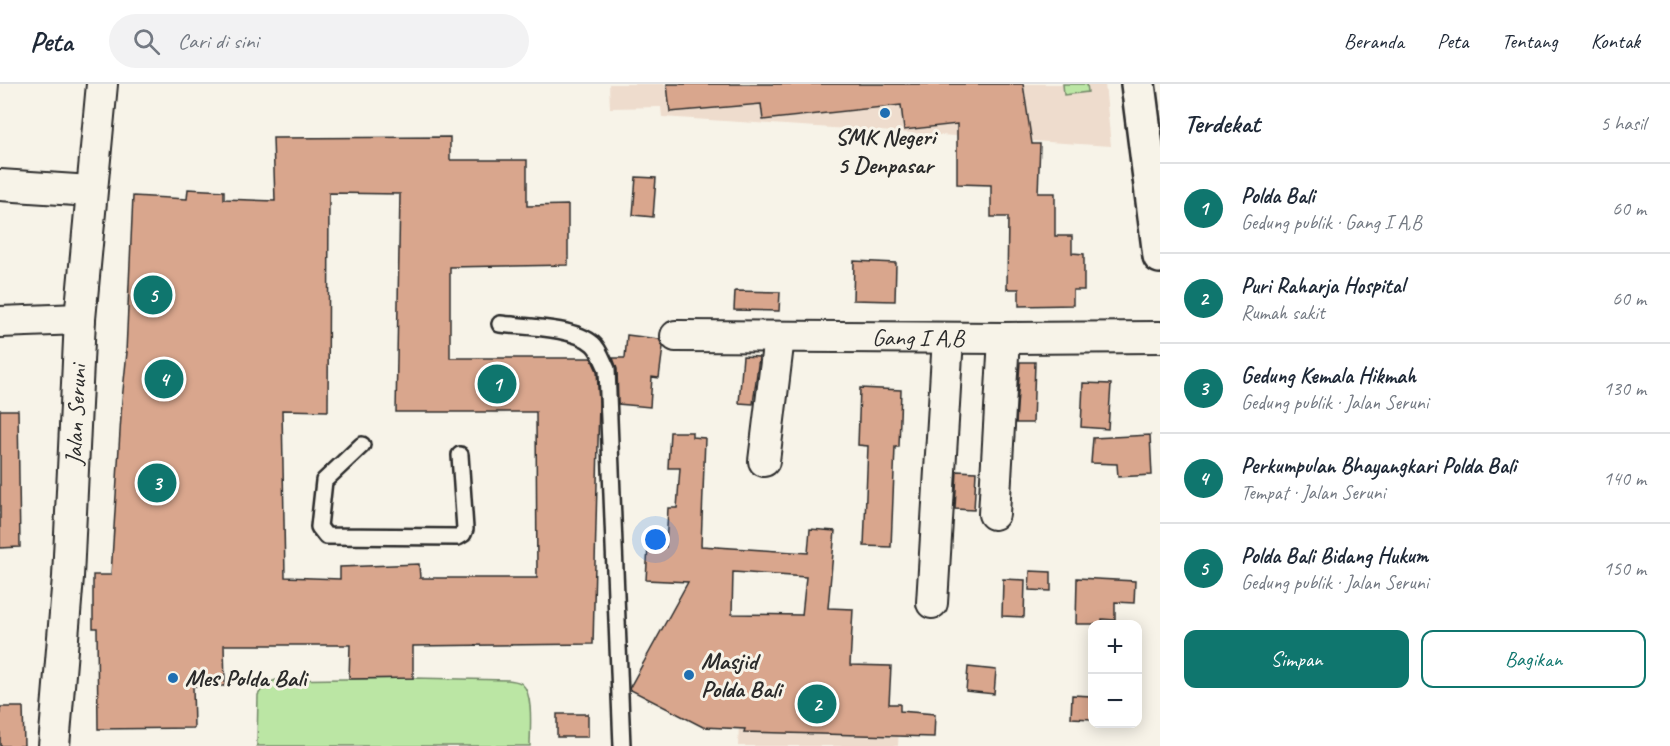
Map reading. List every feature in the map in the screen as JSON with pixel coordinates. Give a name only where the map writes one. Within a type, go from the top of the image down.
[{"type":"street","name":"Jalan Seruni","points":[[54,746],[68,578],[80,319],[102,84]]},
{"type":"street","points":[[1138,84],[1152,144],[1160,256]]},
{"type":"street","points":[[0,185],[91,191]]},
{"type":"street","points":[[0,322],[80,319]]},
{"type":"street","name":"Gang I A,B","points":[[676,336],[1004,339],[1160,336]]},
{"type":"street","points":[[764,461],[778,337]]},
{"type":"street","points":[[932,603],[948,338]]},
{"type":"street","points":[[994,514],[1004,339]]},
{"type":"lane","points":[[500,324],[579,336],[594,344],[607,369],[622,746]]},
{"type":"lane","points":[[362,446],[324,481],[319,527],[326,536],[458,537],[463,534],[465,529],[460,455]]},
{"type":"shaded area","name":"SMK Negeri 5 Denpasar","points":[[609,84],[1105,84],[1111,146],[662,117],[661,107],[610,108]]},
{"type":"shaded area","points":[[742,661],[891,666],[889,703],[900,704],[898,746],[738,746]]},
{"type":"green space","points":[[1063,84],[1087,84],[1088,92],[1064,95]]},
{"type":"green space","points":[[413,678],[508,680],[522,684],[526,689],[530,704],[530,746],[257,746],[258,695],[265,684],[276,680]]},
{"type":"building","points":[[667,84],[1023,84],[1032,144],[1040,144],[1038,193],[1055,193],[1055,236],[1072,236],[1072,253],[1084,254],[1084,290],[1073,290],[1073,305],[1019,306],[1019,289],[1007,289],[1008,217],[991,217],[991,185],[957,184],[957,124],[904,130],[901,105],[763,120],[761,104],[670,112]]},
{"type":"building","points":[[450,137],[450,160],[527,160],[527,206],[568,205],[568,265],[450,267],[450,358],[591,358],[592,360],[597,371],[599,403],[593,644],[413,646],[413,678],[349,679],[350,645],[224,645],[225,686],[193,686],[194,728],[98,729],[97,628],[93,628],[93,575],[111,575],[127,352],[133,196],[187,199],[188,189],[224,191],[224,199],[275,201],[273,138]],"holes":[[[329,193],[400,194],[396,412],[536,412],[537,578],[420,578],[419,564],[340,567],[340,579],[285,577],[282,410],[328,411]]]},
{"type":"building","points":[[636,177],[656,178],[653,217],[633,215]]},
{"type":"building","points":[[854,261],[896,263],[895,301],[853,300]]},
{"type":"building","points":[[735,291],[780,292],[779,311],[734,310]]},
{"type":"building","points":[[627,335],[659,339],[663,347],[659,378],[652,377],[650,407],[618,404],[617,369],[613,358],[625,358]]},
{"type":"building","points":[[743,356],[759,357],[753,404],[739,403]]},
{"type":"building","points":[[1020,362],[1035,362],[1033,423],[1016,423]]},
{"type":"building","points":[[1083,383],[1111,384],[1108,429],[1081,427]]},
{"type":"building","points":[[860,388],[901,390],[899,447],[895,447],[891,547],[864,546],[868,446],[858,445]]},
{"type":"building","points":[[0,410],[18,410],[20,547],[0,548]]},
{"type":"building","points":[[670,432],[692,432],[692,437],[705,438],[701,546],[808,553],[810,529],[835,531],[828,608],[853,609],[850,665],[891,666],[889,704],[900,704],[900,711],[935,714],[934,737],[744,732],[745,729],[703,727],[629,689],[688,582],[646,580],[648,546],[666,547],[668,508],[677,508],[680,468],[668,468]],"holes":[[[733,572],[806,577],[802,615],[732,614]]]},
{"type":"building","points":[[1150,435],[1152,475],[1118,477],[1117,464],[1091,463],[1093,438]]},
{"type":"building","points":[[957,471],[976,472],[974,510],[955,509]]},
{"type":"building","points":[[1030,571],[1051,572],[1051,591],[1029,590]]},
{"type":"building","points":[[1077,578],[1135,581],[1134,603],[1115,602],[1115,620],[1088,620],[1088,624],[1076,624]]},
{"type":"building","points":[[1003,579],[1025,580],[1024,617],[1002,616]]},
{"type":"building","points":[[968,667],[996,670],[994,694],[966,691]]},
{"type":"building","points":[[1072,695],[1088,696],[1088,719],[1071,718]]},
{"type":"building","points":[[0,707],[23,707],[24,746],[0,746]]},
{"type":"building","points":[[557,714],[588,714],[588,737],[557,737]]},
{"type":"place","name":"SMK Negeri 5 Denpasar","points":[[885,113]]},
{"type":"place","name":"Polda Bali Bidang Hukum","points":[[153,295]]},
{"type":"place","name":"Perkumpulan Bhayangkari Polda Bali","points":[[164,379]]},
{"type":"place","name":"Polda Bali","points":[[497,384]]},
{"type":"place","name":"Gedung Kemala Hikmah","points":[[157,483]]},
{"type":"place","name":"Masjid Polda Bali","points":[[689,675]]},
{"type":"place","name":"Mes Polda Bali","points":[[173,678]]},
{"type":"place","name":"Puri Raharja Hospital","points":[[817,704]]}]
